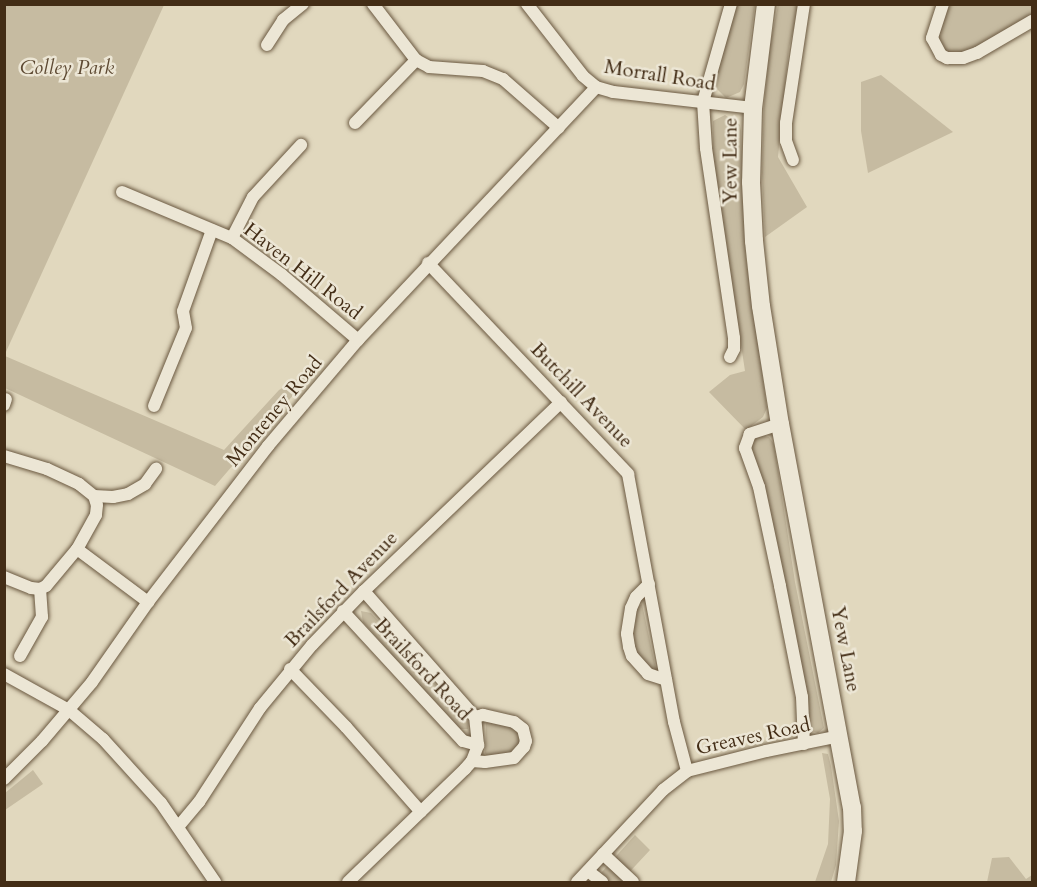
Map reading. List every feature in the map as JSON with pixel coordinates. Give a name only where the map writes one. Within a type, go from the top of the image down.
[{"type":"main road","name":"Yew Lane","points":[[766,4],[753,108],[751,182],[754,241],[761,306],[780,424],[840,736],[853,831],[846,882]]},
{"type":"street","points":[[267,45],[283,20],[303,4]]},
{"type":"street","points":[[373,4],[416,60],[429,68],[483,71],[503,79],[559,128]]},
{"type":"street","name":"Morrall Road","points":[[527,4],[584,76],[596,87],[614,92],[753,108]]},
{"type":"street","name":"Yew Lane","points":[[730,357],[734,349],[734,338],[706,148],[702,102],[731,4]]},
{"type":"street","points":[[793,160],[786,141],[786,123],[804,4]]},
{"type":"street","points":[[944,4],[932,38],[941,56],[963,58],[993,45],[1032,21]]},
{"type":"street","points":[[355,123],[416,60]]},
{"type":"street","name":"Monteney Road","points":[[4,779],[69,710],[148,602],[268,446],[358,340],[596,87]]},
{"type":"street","points":[[232,238],[252,197],[301,145]]},
{"type":"street","name":"Haven Hill Road","points":[[122,192],[232,238],[282,274],[358,340]]},
{"type":"street","points":[[154,406],[186,328],[183,311],[212,230]]},
{"type":"street","name":"Butchill Avenue","points":[[428,263],[628,474],[666,680],[687,771]]},
{"type":"street","name":"Brailsford Avenue","points":[[178,827],[199,802],[260,708],[290,669],[364,591],[561,402]]},
{"type":"street","points":[[780,424],[750,434],[745,448],[759,487],[782,597],[801,697],[804,744]]},
{"type":"street","points":[[4,456],[47,469],[79,484],[94,496],[113,497],[128,494],[145,484],[156,469]]},
{"type":"street","points":[[40,589],[52,580],[76,549],[96,515],[94,496]]},
{"type":"street","points":[[76,549],[148,602]]},
{"type":"street","points":[[4,577],[40,589]]},
{"type":"street","points":[[649,584],[636,597],[631,608],[627,634],[629,647],[632,656],[648,674],[666,680]]},
{"type":"street","points":[[20,656],[42,617],[40,589]]},
{"type":"street","name":"Brailsford Road","points":[[348,882],[472,761],[478,745],[475,717],[364,591]]},
{"type":"street","name":"Brailsford Road","points":[[344,611],[462,741],[478,745]]},
{"type":"street","points":[[290,669],[346,727],[421,812]]},
{"type":"street","points":[[4,674],[69,710],[123,759],[178,827],[215,882]]},
{"type":"street","name":"Brailsford Road","points":[[472,761],[514,758],[520,753],[526,741],[523,729],[514,722],[483,715],[475,717]]},
{"type":"street","name":"Greaves Road","points":[[577,882],[663,790],[687,771],[710,763],[840,736]]},
{"type":"street","points":[[603,854],[633,882]]},
{"type":"street","points":[[588,871],[602,882]]},
{"type":"green space","name":"Colley Park","points":[[4,5],[164,5],[5,354]]},
{"type":"green space","points":[[736,5],[755,5],[744,84],[740,92],[726,98],[713,85]]},
{"type":"green space","points":[[778,5],[800,5],[789,47],[778,157],[807,207],[765,237],[762,173],[764,105],[770,45]]},
{"type":"green space","points":[[950,5],[1032,5],[1032,15],[973,50],[955,55],[945,51],[938,41],[940,26]]},
{"type":"green space","points":[[881,75],[953,132],[868,173],[861,131],[861,82]]},
{"type":"green space","points":[[725,115],[740,125],[741,131],[746,258],[767,408],[763,417],[746,430],[709,392],[730,375],[745,371],[713,161],[713,121]]},
{"type":"green space","points":[[5,356],[224,450],[279,390],[319,365],[215,486],[5,388]]},
{"type":"green space","points":[[760,435],[769,437],[774,444],[795,582],[824,728],[818,733],[811,731],[760,471],[749,450],[754,437]]},
{"type":"green space","points":[[642,604],[656,669],[651,670],[636,651],[632,633],[636,608]]},
{"type":"green space","points":[[361,611],[371,613],[464,716],[469,723],[468,729],[460,729],[453,724],[363,622]]},
{"type":"green space","points":[[490,721],[515,728],[521,740],[518,747],[511,753],[488,758],[485,753],[486,723]]},
{"type":"green space","points":[[822,753],[828,754],[831,766],[839,821],[836,865],[831,882],[815,882],[828,844],[830,799]]},
{"type":"green space","points":[[33,770],[43,784],[5,810],[5,793]]},
{"type":"green space","points":[[635,835],[650,850],[623,879],[626,882],[593,882]]},
{"type":"green space","points":[[1009,857],[1026,879],[1032,875],[1032,882],[987,882],[992,858]]}]
